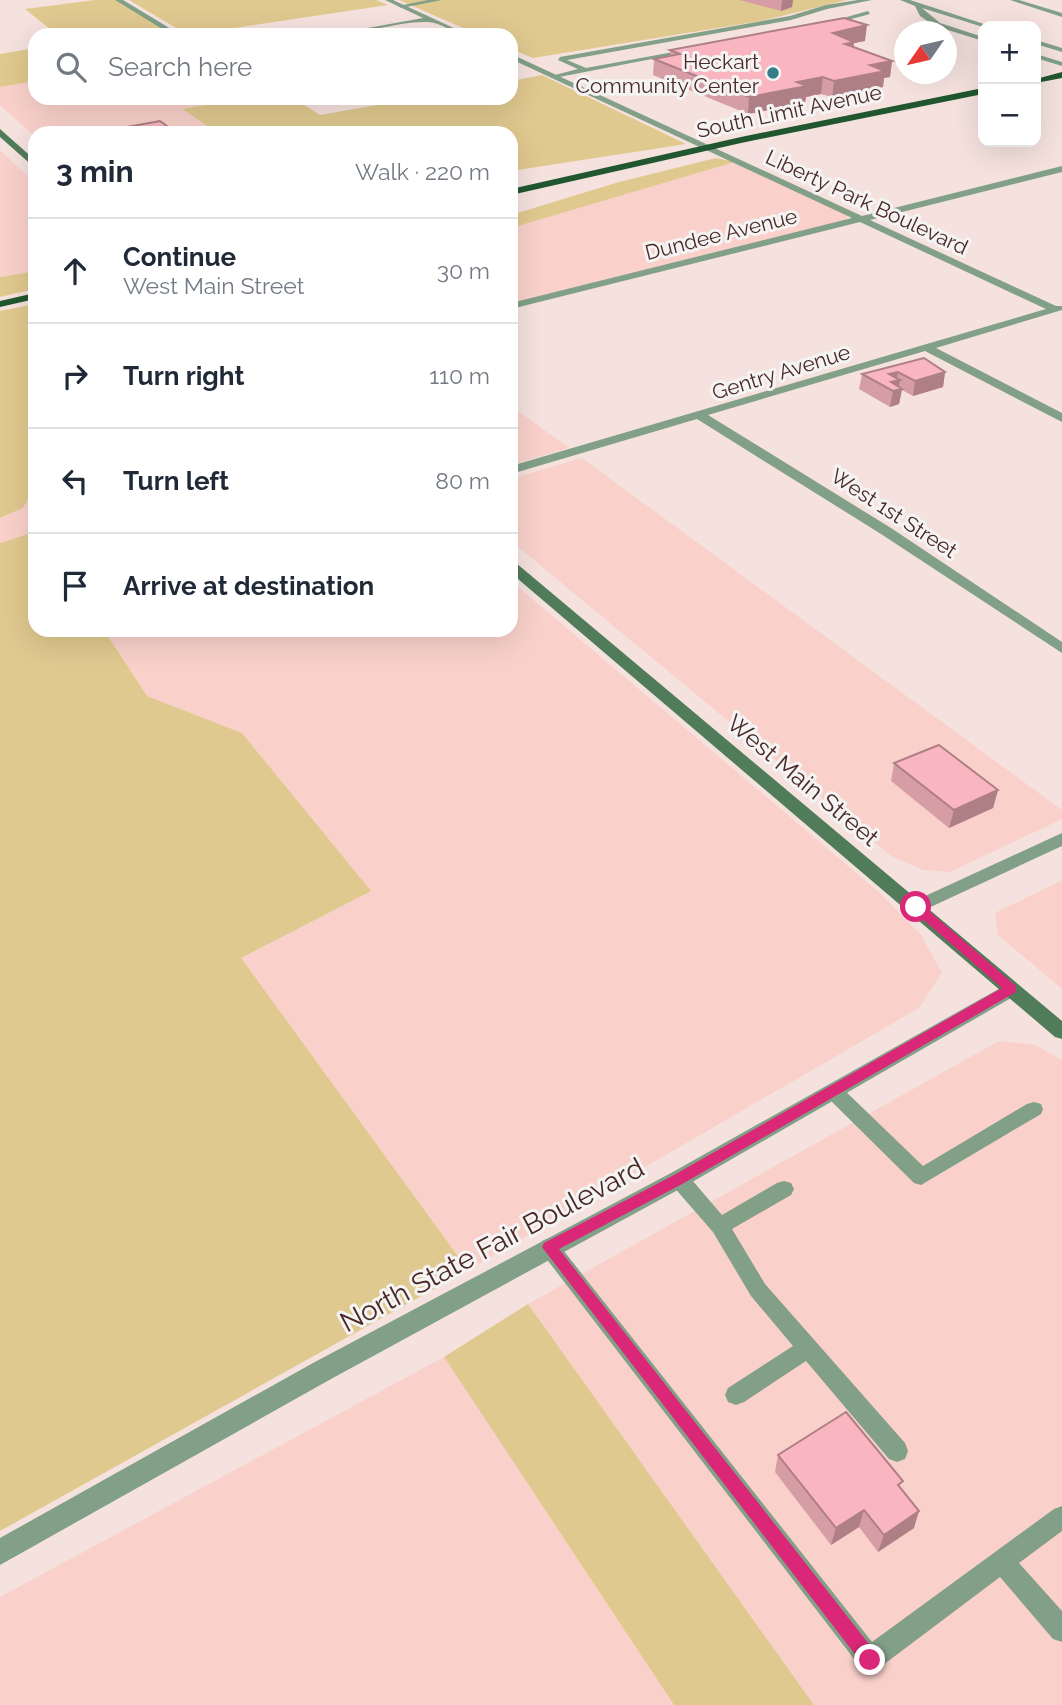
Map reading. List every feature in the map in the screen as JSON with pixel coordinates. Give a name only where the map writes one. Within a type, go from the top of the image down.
[{"type":"highway","points":[[1041,80],[1062,75]]},
{"type":"highway","name":"South Limit Avenue","points":[[643,162],[978,92]]},
{"type":"highway","points":[[524,176],[643,162]]},
{"type":"highway","points":[[518,190],[643,162]]},
{"type":"highway","points":[[524,201],[643,162]]},
{"type":"highway","points":[[0,304],[28,298]]},
{"type":"main road","points":[[0,132],[28,158]]},
{"type":"main road","name":"West Main Street","points":[[518,572],[1062,1032]]},
{"type":"street","points":[[118,0],[165,28]]},
{"type":"street","points":[[388,0],[450,28]]},
{"type":"street","points":[[903,0],[978,23]]},
{"type":"street","points":[[916,4],[922,15],[936,24],[978,37]]},
{"type":"street","points":[[376,28],[431,19]]},
{"type":"street","points":[[1041,44],[1062,50]]},
{"type":"street","points":[[1041,58],[1062,64]]},
{"type":"street","name":"Liberty Park Boulevard","points":[[518,59],[1059,308]]},
{"type":"street","name":"Dundee Avenue","points":[[518,304],[1062,169]]},
{"type":"street","name":"Gentry Avenue","points":[[518,468],[1059,308]]},
{"type":"street","points":[[928,348],[1062,418]]},
{"type":"street","name":"West 1st Street","points":[[701,416],[886,531],[1062,649]]},
{"type":"street","points":[[916,907],[1062,839]]},
{"type":"street","name":"North State Fair Boulevard","points":[[0,1552],[549,1247],[679,1179],[1011,989]]},
{"type":"lane","points":[[401,6],[439,0]]},
{"type":"lane","points":[[585,70],[560,59],[786,19],[826,7],[869,0]]},
{"type":"lane","points":[[1013,0],[1062,15]]},
{"type":"lane","points":[[816,27],[868,13]]},
{"type":"lane","points":[[786,19],[806,26]]},
{"type":"lane","points":[[554,76],[695,50]]},
{"type":"lane","points":[[832,1091],[921,1177],[1034,1109]]},
{"type":"lane","points":[[679,1179],[720,1226],[758,1290],[897,1451]]},
{"type":"lane","points":[[720,1226],[784,1189]]},
{"type":"lane","points":[[549,1247],[870,1660],[1062,1517]]},
{"type":"lane","points":[[736,1395],[808,1348]]},
{"type":"lane","points":[[1002,1561],[1062,1630]]},
{"type":"shaded area","points":[[115,0],[161,28],[49,28],[25,9]]},
{"type":"shaded area","points":[[129,0],[376,0],[388,5],[235,28],[176,28]]},
{"type":"shaded area","points":[[399,0],[847,0],[761,21],[533,58],[518,52],[518,28],[463,28]]},
{"type":"shaded area","points":[[28,49],[28,82],[0,87],[0,54]]},
{"type":"shaded area","points":[[542,75],[686,144],[518,170],[518,126],[208,126],[182,109],[206,105],[304,105],[320,115],[376,105],[518,105],[518,80]]},
{"type":"shaded area","points":[[28,82],[28,105],[207,105],[183,109],[208,126],[28,126],[28,131],[0,105],[0,87]]},
{"type":"shaded area","points":[[0,150],[28,176],[28,272],[0,277]]},
{"type":"shaded area","points":[[716,158],[735,162],[518,226],[518,213],[619,182]]},
{"type":"shaded area","points":[[735,162],[848,216],[845,221],[518,303],[518,226]]},
{"type":"shaded area","points":[[28,272],[28,291],[0,297],[0,277]]},
{"type":"shaded area","points":[[28,305],[28,500],[23,508],[0,518],[0,311]]},
{"type":"shaded area","points":[[518,411],[569,448],[518,463]]},
{"type":"shaded area","points":[[582,458],[1062,810],[1062,819],[950,872],[923,870],[891,856],[518,547],[518,477]]},
{"type":"shaded area","points":[[28,500],[28,534],[0,543],[0,518],[23,508]]},
{"type":"shaded area","points":[[28,534],[28,637],[109,637],[147,696],[242,733],[371,891],[241,958],[468,1270],[0,1531],[0,543]]},
{"type":"shaded area","points":[[518,587],[880,893],[921,935],[942,973],[919,1008],[468,1270],[240,957],[370,891],[242,733],[147,696],[109,637],[518,637]]},
{"type":"shaded area","points":[[1062,880],[1062,989],[998,935],[995,913]]},
{"type":"shaded area","points":[[999,1041],[1035,1045],[1062,1060],[1062,1705],[814,1705],[528,1304]]},
{"type":"shaded area","points":[[528,1304],[814,1705],[674,1705],[444,1357]]},
{"type":"shaded area","points":[[444,1357],[674,1705],[0,1705],[0,1597]]},
{"type":"building","name":"Heckart Community Center","points":[[844,18],[867,25],[833,33],[854,42],[845,44],[892,61],[870,65],[885,71],[834,81],[823,77],[797,82],[807,86],[749,97],[654,59],[680,54],[670,50]]},
{"type":"building","points":[[160,121],[167,126],[132,126]]},
{"type":"building","points":[[924,358],[945,372],[915,381],[898,372],[889,374],[900,380],[891,382],[902,389],[893,391],[862,374]]},
{"type":"building","points":[[939,745],[998,790],[954,810],[894,763]]},
{"type":"building","points":[[846,1412],[903,1481],[898,1485],[919,1511],[884,1535],[864,1510],[836,1528],[778,1455]]},
{"type":"place","name":"Heckart Community Center","points":[[773,73]]},
{"type":"route","points":[[870,1660],[549,1247],[679,1179],[1011,989],[916,907]]}]
